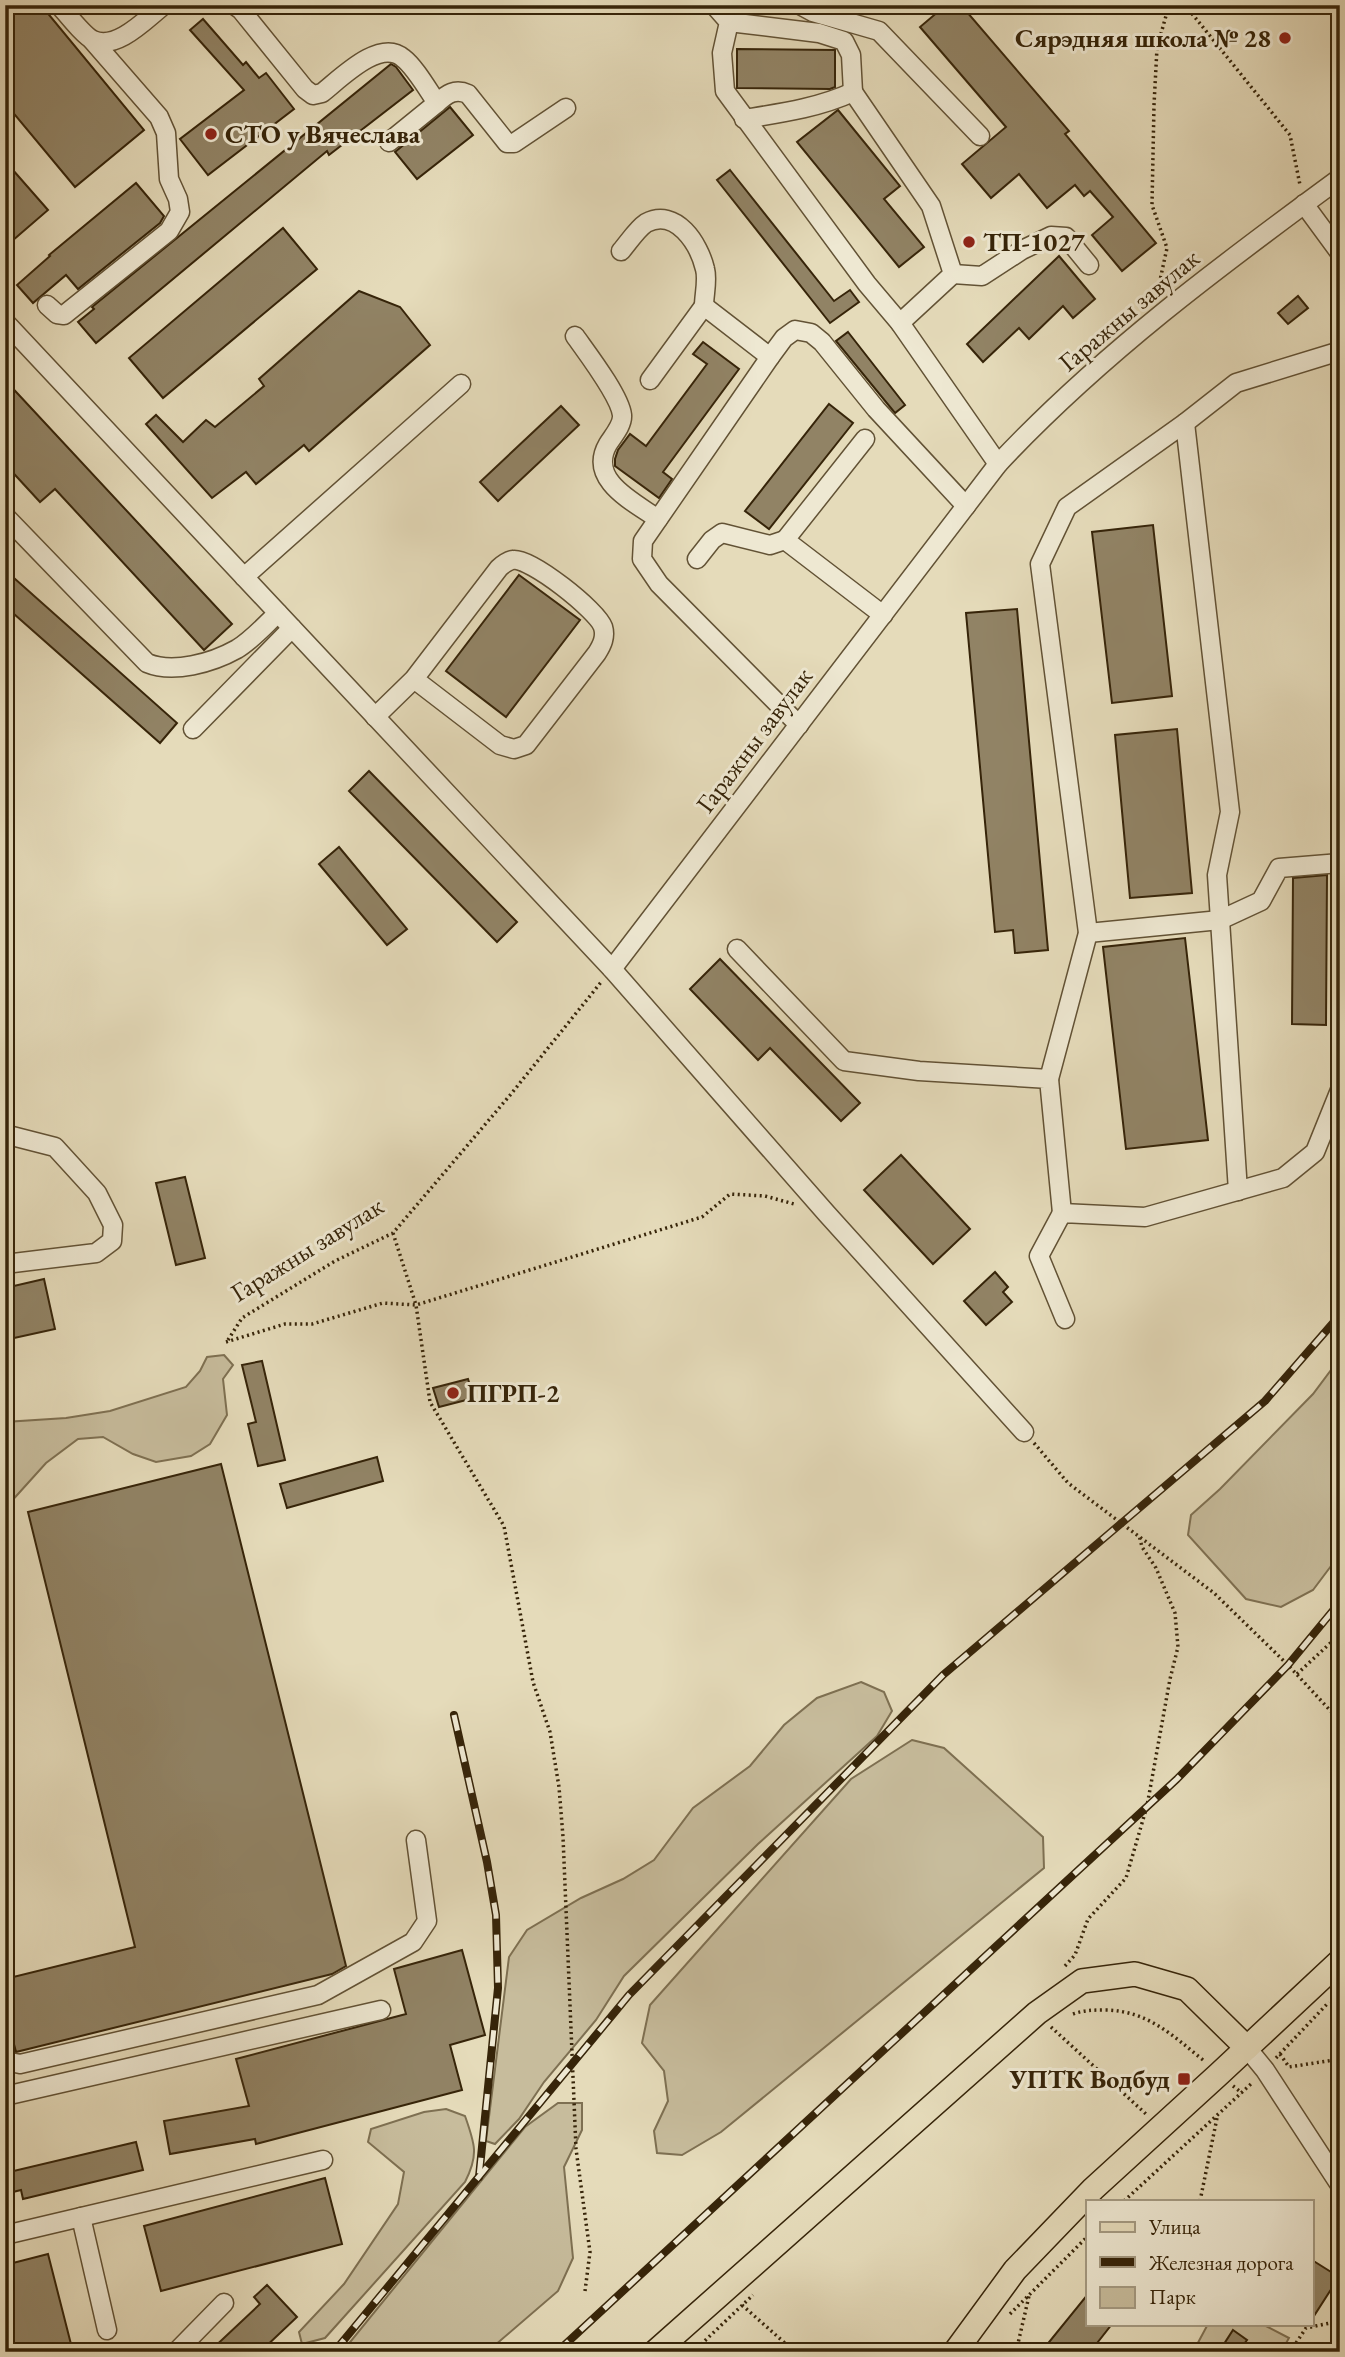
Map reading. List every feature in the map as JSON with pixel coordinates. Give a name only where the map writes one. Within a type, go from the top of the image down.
[{"type":"main road","points":[[955,2352],[1015,2270],[1093,2189],[1340,1961]]},
{"type":"main road","points":[[656,2352],[1037,2013],[1082,1982],[1135,1974],[1187,1989],[1247,2048]]},
{"type":"street","points":[[47,305],[57,314],[65,315],[169,231],[180,212],[178,199],[169,179],[166,134],[159,117],[59,5]]},
{"type":"street","points":[[92,40],[107,42],[123,36],[164,5]]},
{"type":"street","points":[[234,5],[241,9],[305,89],[313,95],[322,93],[375,53],[387,51],[403,57],[437,103]]},
{"type":"street","points":[[714,5],[729,22],[819,33],[844,41],[851,55],[853,92],[930,206],[953,274]]},
{"type":"street","points":[[800,5],[813,12],[879,31],[980,136]]},
{"type":"street","points":[[729,22],[722,53],[724,91],[867,284],[900,323],[998,464]]},
{"type":"street","points":[[389,142],[449,93],[460,91],[468,94],[507,144],[514,144],[566,108]]},
{"type":"street","points":[[744,118],[780,114],[830,103],[853,92]]},
{"type":"street","name":"Гаражны завулак","points":[[612,969],[998,464],[1044,415],[1152,320],[1340,178]]},
{"type":"street","points":[[1304,204],[1340,253]]},
{"type":"street","points":[[621,251],[645,224],[661,218],[680,225],[698,246],[706,271],[704,306],[650,380]]},
{"type":"street","points":[[900,323],[953,274],[982,276],[1022,250],[1051,236],[1066,237],[1088,265]]},
{"type":"street","points":[[704,306],[770,357]]},
{"type":"street","points":[[5,322],[612,969],[827,1214],[1024,1432]]},
{"type":"street","points":[[799,725],[659,584],[642,559],[643,541],[784,338],[796,330],[811,333],[822,342],[876,409],[966,506]]},
{"type":"street","points":[[575,336],[615,396],[622,415],[620,425],[603,453],[603,472],[612,486],[658,519]]},
{"type":"street","points":[[1065,1319],[1039,1256],[1062,1213],[1049,1079],[1088,933],[1040,564],[1066,506],[1185,423],[1236,383],[1340,351]]},
{"type":"street","points":[[244,577],[461,384]]},
{"type":"street","points":[[1185,423],[1230,811],[1217,875],[1238,1191]]},
{"type":"street","points":[[697,559],[712,540],[722,533],[770,545],[785,540],[864,439]]},
{"type":"street","points":[[5,516],[147,663],[158,668],[209,661],[236,650],[278,613]]},
{"type":"street","points":[[785,540],[883,615]]},
{"type":"street","points":[[375,716],[414,679],[499,568],[513,560],[528,562],[594,611],[604,628],[604,641],[597,653],[526,745],[514,749],[500,745],[414,679]]},
{"type":"street","points":[[192,729],[292,628]]},
{"type":"street","points":[[1088,933],[1220,920],[1261,901],[1279,868],[1340,863]]},
{"type":"street","points":[[737,949],[844,1061],[919,1071],[1049,1079]]},
{"type":"street","points":[[1062,1213],[1144,1217],[1283,1178],[1315,1152],[1340,1090]]},
{"type":"street","points":[[5,1137],[12,1136],[55,1147],[97,1193],[113,1225],[112,1241],[96,1252],[5,1265]]},
{"type":"street","points":[[5,2061],[20,2064],[318,1996],[413,1942],[427,1922],[416,1840]]},
{"type":"street","points":[[5,2096],[381,2010]]},
{"type":"street","points":[[1247,2048],[1265,2070],[1340,2185]]},
{"type":"street","points":[[5,2235],[323,2160]]},
{"type":"street","points":[[81,2217],[107,2330]]},
{"type":"street","points":[[176,2352],[224,2304]]},
{"type":"path","points":[[1152,320],[1167,248],[1152,205],[1157,48],[1169,5]]},
{"type":"path","points":[[1185,5],[1290,135],[1304,204]]},
{"type":"path","name":"Гаражны завулак","points":[[416,1305],[383,1303],[312,1324],[285,1324],[226,1342],[242,1318],[335,1261],[393,1233],[494,1115],[612,969]]},
{"type":"path","points":[[416,1305],[702,1217],[730,1194],[765,1196],[827,1214]]},
{"type":"path","points":[[393,1233],[416,1305],[430,1402],[504,1526],[533,1682],[550,1732],[557,1773],[565,1876],[576,2148],[590,2252],[585,2291]]},
{"type":"path","points":[[1024,1432],[1068,1483],[1214,1593],[1297,1674],[1340,1721]]},
{"type":"path","points":[[1061,1971],[1075,1955],[1088,1919],[1126,1878],[1147,1806],[1178,1647],[1174,1613],[1156,1568],[1142,1547],[1139,1535]]},
{"type":"path","points":[[1297,1674],[1340,1634]]},
{"type":"path","points":[[1125,2200],[1242,2093],[1331,1999]]},
{"type":"path","points":[[1071,2015],[1083,2010],[1126,2011],[1160,2025],[1242,2093]]},
{"type":"path","points":[[1059,2019],[1046,2023],[1160,2128]]},
{"type":"path","points":[[1280,2054],[1289,2067],[1340,2059]]},
{"type":"path","points":[[1200,2200],[1218,2115]]},
{"type":"path","points":[[1004,2320],[1086,2238]]},
{"type":"path","points":[[693,2352],[761,2287]]},
{"type":"path","points":[[1016,2352],[1029,2293]]},
{"type":"path","points":[[742,2305],[795,2352]]},
{"type":"path","points":[[1290,2352],[1306,2328],[1340,2321]]},
{"type":"green space","points":[[224,1355],[233,1365],[223,1379],[227,1415],[210,1444],[191,1456],[156,1462],[133,1454],[103,1437],[78,1439],[46,1463],[9,1504],[5,1505],[5,1422],[66,1418],[110,1411],[186,1387],[200,1371],[207,1357]]},
{"type":"green space","points":[[1340,1358],[1340,1554],[1313,1590],[1281,1607],[1246,1599],[1188,1535],[1191,1515],[1313,1394]]},
{"type":"green space","points":[[861,1682],[884,1692],[892,1711],[877,1736],[758,1844],[624,1976],[596,2020],[544,2082],[519,2119],[495,2144],[486,2141],[509,1957],[527,1930],[654,1860],[693,1808],[750,1766],[784,1725],[817,1698]]},
{"type":"green space","points":[[912,1740],[944,1748],[1043,1837],[1044,1868],[721,2132],[682,2155],[657,2153],[654,2131],[668,2101],[664,2071],[642,2043],[650,2005],[851,1779]]},
{"type":"green space","points":[[558,2103],[582,2103],[582,2130],[564,2167],[573,2258],[558,2291],[487,2352],[342,2352],[525,2127]]},
{"type":"green space","points":[[446,2109],[465,2116],[471,2134],[474,2157],[465,2182],[325,2338],[302,2344],[299,2332],[344,2284],[398,2204],[404,2172],[368,2142],[371,2129],[424,2112]]},
{"type":"green space","points":[[1207,2326],[1266,2326],[1289,2338],[1281,2352],[1193,2352]]},
{"type":"building","points":[[20,5],[41,5],[144,130],[75,187],[5,103],[5,17]]},
{"type":"building","points":[[946,5],[961,5],[1069,131],[1065,134],[1156,243],[1122,271],[1092,235],[1113,217],[1090,191],[1084,196],[1075,185],[1047,208],[1019,174],[991,198],[962,164],[1006,127],[920,27]]},
{"type":"building","points":[[203,19],[243,65],[246,62],[259,78],[266,73],[294,109],[208,175],[180,139],[244,90],[190,30]]},
{"type":"building","points":[[737,49],[835,50],[835,87],[737,88]]},
{"type":"building","points":[[391,64],[413,90],[329,155],[327,151],[96,343],[78,322],[94,309],[92,307]]},
{"type":"building","points":[[450,107],[473,135],[417,179],[395,152]]},
{"type":"building","points":[[838,110],[900,186],[884,199],[924,247],[899,267],[797,142]]},
{"type":"building","points":[[5,161],[48,210],[5,247]]},
{"type":"building","points":[[730,170],[834,301],[850,290],[859,302],[830,323],[717,180]]},
{"type":"building","points":[[136,183],[164,216],[160,223],[78,289],[66,275],[33,303],[17,285]]},
{"type":"building","points":[[283,228],[317,269],[163,398],[129,358]]},
{"type":"building","points":[[1059,256],[1095,299],[1073,318],[1063,306],[1029,339],[1019,328],[983,362],[967,344]]},
{"type":"building","points":[[359,291],[400,307],[430,345],[309,451],[304,445],[256,484],[246,472],[212,498],[146,424],[156,415],[183,442],[206,420],[215,427],[264,386],[259,379]]},
{"type":"building","points":[[1298,296],[1308,308],[1288,324],[1278,313]]},
{"type":"building","points":[[848,332],[905,405],[895,413],[836,341]]},
{"type":"building","points":[[703,342],[739,369],[663,472],[672,479],[659,498],[615,466],[615,459],[630,434],[646,446],[707,364],[693,354]]},
{"type":"building","points":[[5,380],[232,624],[204,650],[55,489],[40,502],[5,464]]},
{"type":"building","points":[[829,404],[853,423],[769,529],[745,511]]},
{"type":"building","points":[[561,406],[579,425],[498,501],[480,482]]},
{"type":"building","points":[[1153,525],[1172,696],[1112,703],[1092,532]]},
{"type":"building","points":[[5,570],[177,723],[160,743],[5,606]]},
{"type":"building","points":[[519,575],[580,620],[506,717],[446,671]]},
{"type":"building","points":[[1017,609],[1048,950],[1015,953],[1013,930],[995,932],[966,613]]},
{"type":"building","points":[[1177,729],[1192,893],[1130,898],[1115,735]]},
{"type":"building","points":[[369,771],[517,922],[497,942],[349,791]]},
{"type":"building","points":[[339,847],[407,929],[387,945],[319,864]]},
{"type":"building","points":[[1327,875],[1326,1025],[1292,1024],[1293,878]]},
{"type":"building","points":[[1185,938],[1208,1140],[1126,1149],[1103,947]]},
{"type":"building","points":[[720,959],[860,1103],[841,1121],[770,1048],[758,1060],[690,989]]},
{"type":"building","points":[[901,1155],[970,1229],[933,1264],[864,1190]]},
{"type":"building","points":[[185,1177],[205,1258],[176,1265],[156,1183]]},
{"type":"building","points":[[995,1272],[1008,1287],[1003,1292],[1012,1302],[986,1325],[964,1301]]},
{"type":"building","points":[[44,1279],[55,1329],[5,1340],[5,1288]]},
{"type":"building","points":[[262,1361],[285,1460],[258,1466],[248,1424],[256,1422],[242,1365]]},
{"type":"building","name":"ПГРП-2","points":[[468,1379],[474,1398],[439,1407],[433,1388]]},
{"type":"building","points":[[377,1457],[383,1481],[287,1508],[280,1484]]},
{"type":"building","points":[[221,1464],[346,1966],[332,1974],[16,2052],[5,2009],[5,1979],[135,1947],[28,1512]]},
{"type":"building","points":[[462,1950],[485,2035],[450,2045],[462,2090],[256,2144],[255,2139],[170,2154],[164,2121],[249,2106],[236,2059],[406,2014],[394,1969]]},
{"type":"building","points":[[136,2142],[143,2170],[23,2199],[21,2190],[5,2194],[5,2173]]},
{"type":"building","points":[[325,2178],[342,2244],[161,2291],[144,2226]]},
{"type":"building","points":[[48,2254],[73,2352],[14,2352],[5,2316],[5,2265]]},
{"type":"building","points":[[1314,2261],[1339,2277],[1314,2316]]},
{"type":"building","points":[[267,2285],[297,2317],[260,2352],[209,2352],[260,2304],[254,2297]]},
{"type":"building","points":[[1086,2296],[1086,2326],[1110,2326],[1090,2352],[1041,2352]]},
{"type":"building","points":[[1233,2330],[1247,2340],[1238,2352],[1224,2344]]},
{"type":"railway","points":[[334,2352],[629,1995],[943,1675],[1265,1401],[1340,1315]]},
{"type":"railway","points":[[557,2352],[1177,1779],[1288,1665],[1340,1602]]},
{"type":"railway","points":[[454,1715],[496,1915],[498,1988],[479,2177]]},
{"type":"place","name":"Сярэдняя школа № 28","points":[[1285,38]]},
{"type":"place","name":"СТО у Вячеслава","points":[[211,134]]},
{"type":"place","name":"ТП-1027","points":[[969,242]]},
{"type":"place","name":"ПГРП-2","points":[[453,1393]]},
{"type":"place","name":"УПТК Водбуд","points":[[1184,2079]]}]
